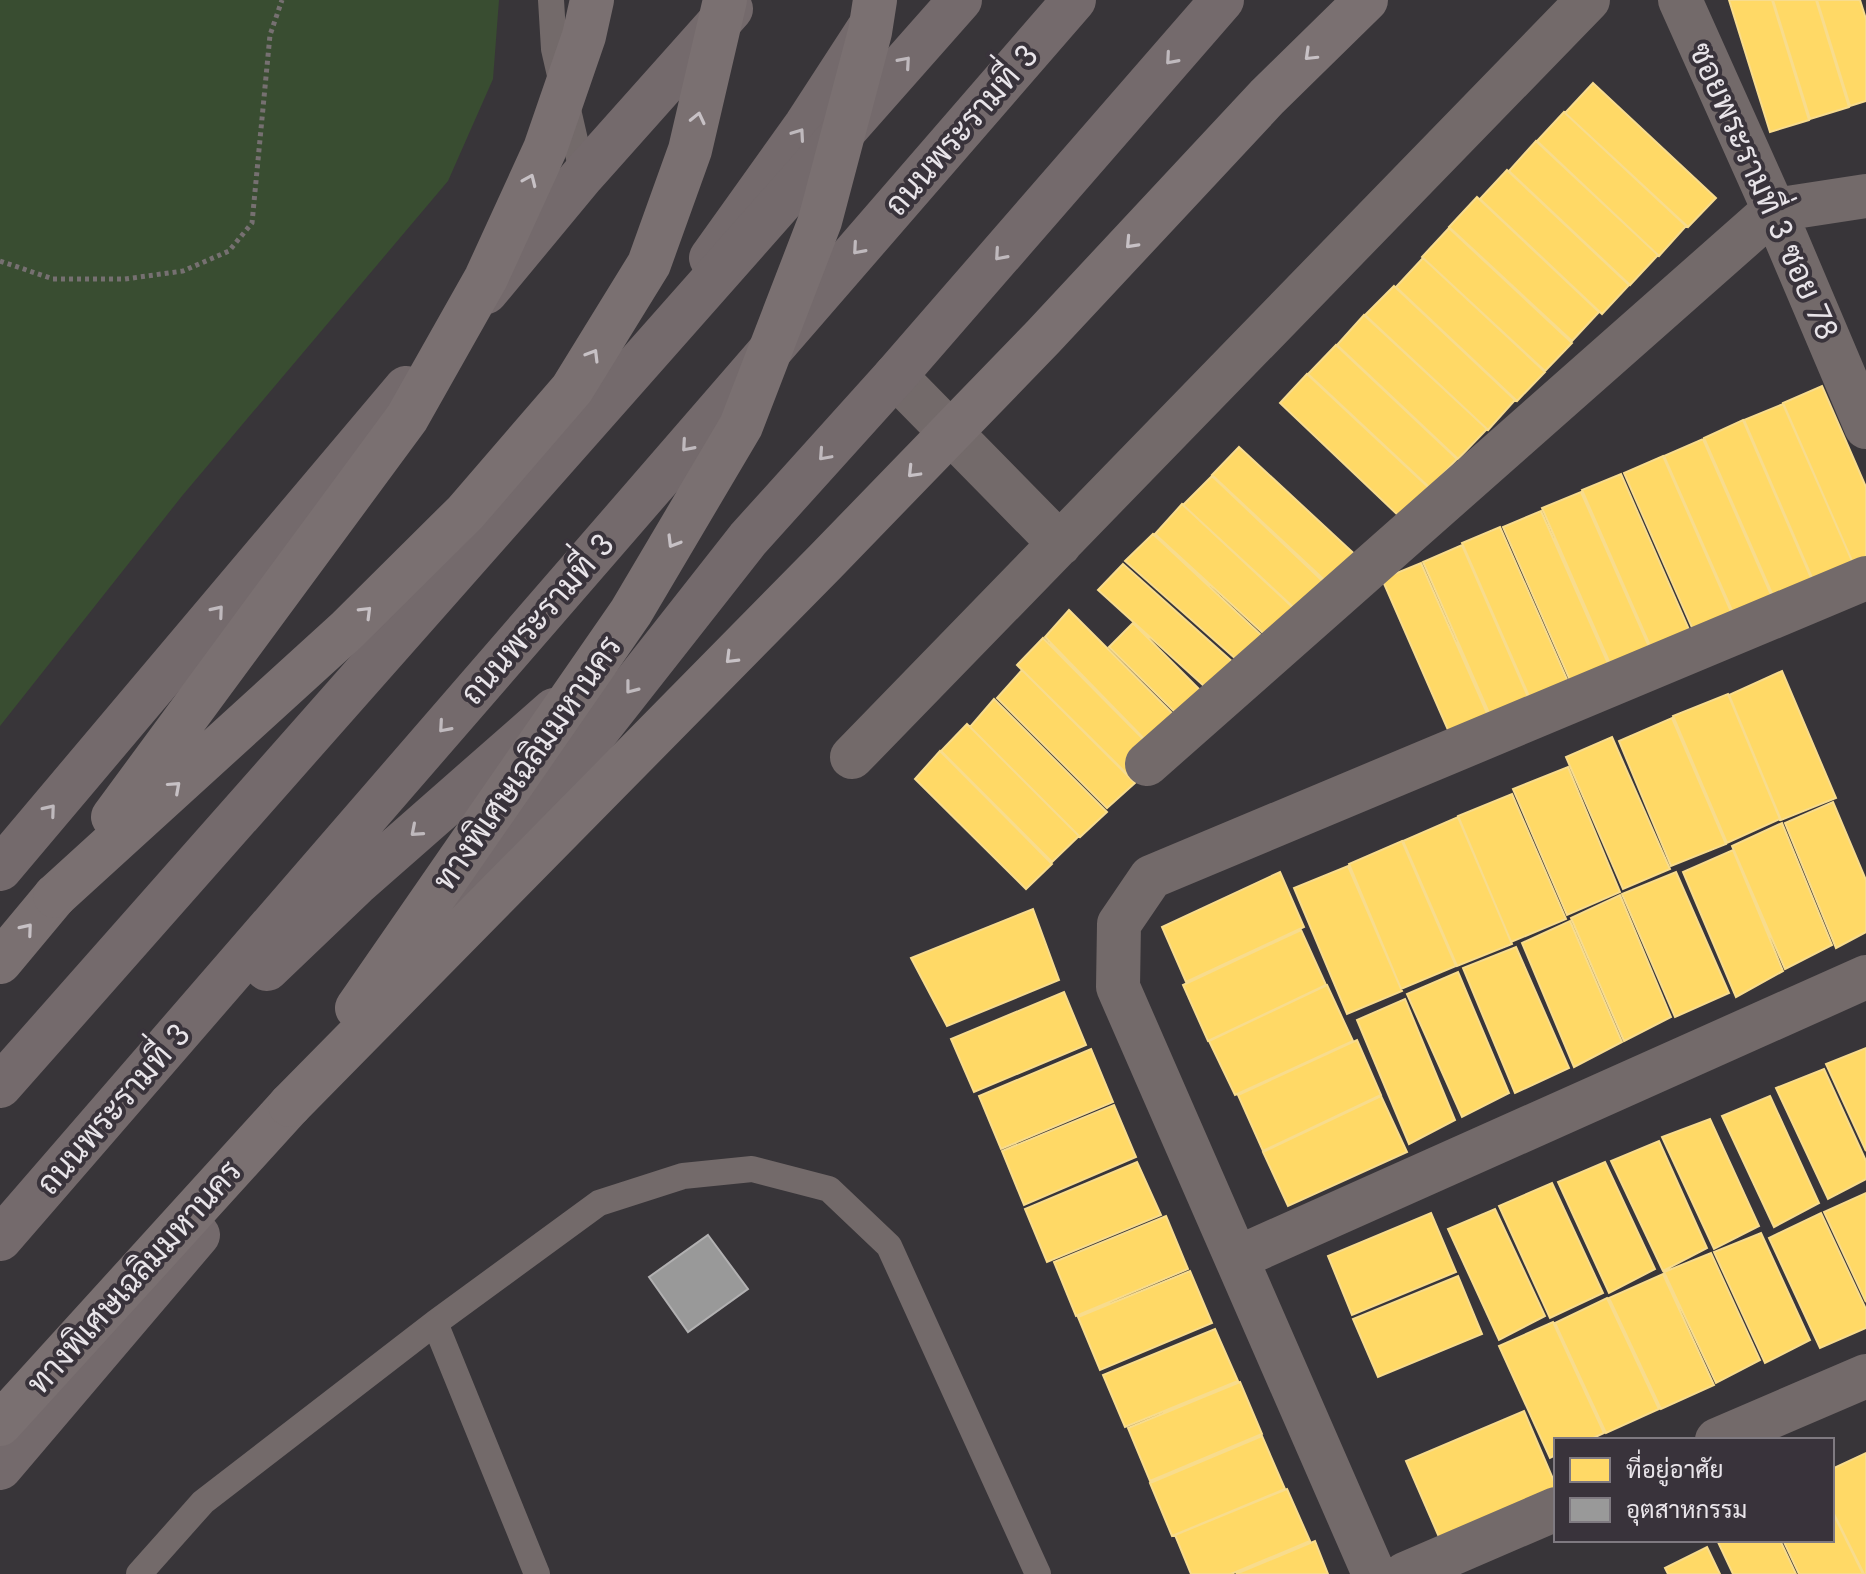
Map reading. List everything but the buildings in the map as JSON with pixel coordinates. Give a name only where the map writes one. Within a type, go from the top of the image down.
[{"type":"highway","points":[[0,962],[55,896],[407,418],[486,278],[545,149],[584,36],[592,0]]},
{"type":"highway","points":[[55,896],[346,631],[465,513],[572,389],[649,264],[690,150],[725,0]]},
{"type":"highway","name":"ทางพิเศษเฉลิมมหานคร","points":[[0,1424],[290,1105],[631,612],[741,426],[820,221],[870,32],[875,0]]},
{"type":"highway","points":[[290,1105],[836,551],[1043,337],[1267,97],[1366,0]]},
{"type":"main road","points":[[0,869],[583,175],[739,0]]},
{"type":"main road","points":[[0,1100],[688,290],[806,125],[887,0]]},
{"type":"main road","points":[[0,1086],[960,0]]},
{"type":"main road","name":"ถนนพระรามที่ 3","points":[[8,1244],[1074,0]]},
{"type":"main road","name":"ถนนพระรามที่ 3","points":[[0,1468],[310,1098],[748,539],[895,376],[1222,0]]},
{"type":"main road","name":"ถนนพระรามที่ 3","points":[[8,1244],[256,980],[356,884],[748,539]]},
{"type":"street","points":[[852,757],[1588,0]]},
{"type":"street","name":"ซอยพระรามที่ 3 ซอย 78","points":[[1680,0],[1866,427]]},
{"type":"street","points":[[1147,764],[1774,210],[1866,196]]},
{"type":"street","points":[[895,376],[1060,544]]},
{"type":"street","points":[[1374,1574],[1118,987],[1119,924],[1151,877],[1866,578]]},
{"type":"street","points":[[1237,1258],[1866,977]]},
{"type":"street","points":[[1722,1438],[1866,1376]]},
{"type":"street","points":[[1405,1574],[1554,1510]]},
{"type":"lane","points":[[551,0],[554,49],[583,175]]},
{"type":"lane","points":[[139,1574],[203,1502],[435,1323],[599,1203],[683,1176],[752,1169],[829,1189],[889,1246],[1038,1574]]},
{"type":"lane","points":[[435,1323],[537,1574]]},
{"type":"path","points":[[0,261],[53,279],[125,279],[183,271],[229,251],[252,223],[270,35],[282,0]]},
{"type":"green space","points":[[0,0],[499,0],[493,79],[448,181],[182,496],[0,726]]}]
